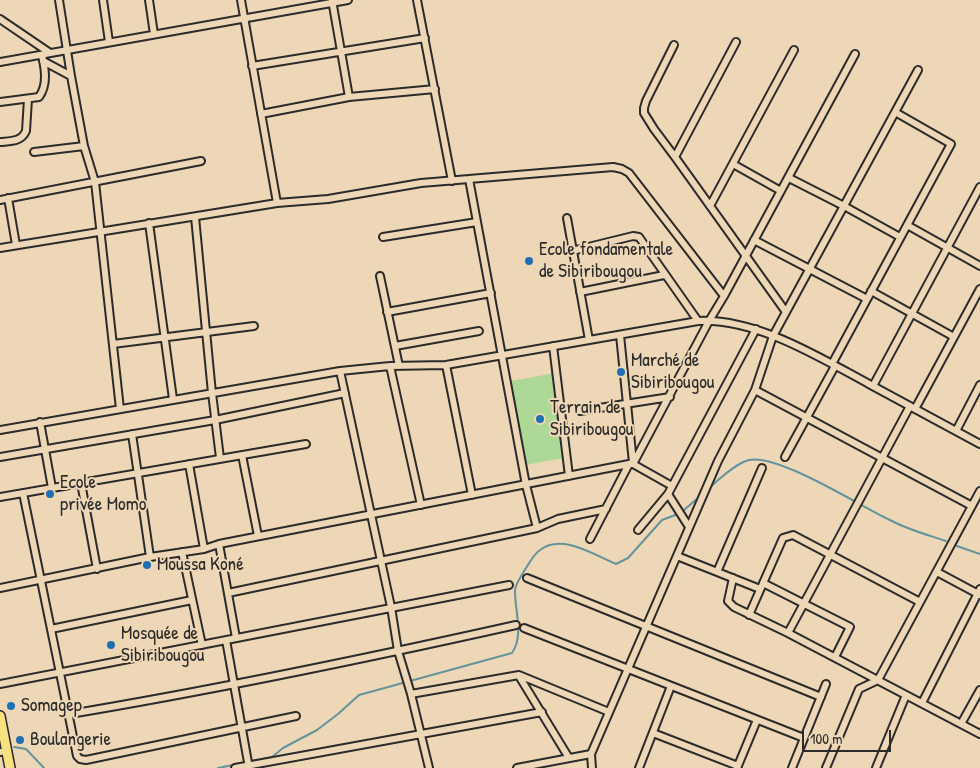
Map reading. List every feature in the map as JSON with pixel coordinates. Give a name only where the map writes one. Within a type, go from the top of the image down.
[{"type":"highway","points":[[0,716],[10,768]]},
{"type":"highway","points":[[0,750],[4,768]]},
{"type":"street","points":[[58,0],[84,146],[96,182],[120,409]]},
{"type":"street","points":[[104,0],[109,42]]},
{"type":"street","points":[[149,0],[154,34]]},
{"type":"street","points":[[241,0],[277,203]]},
{"type":"street","points":[[0,62],[42,58],[50,53],[332,1],[348,0]]},
{"type":"street","points":[[418,0],[452,181]]},
{"type":"street","points":[[332,1],[349,97]]},
{"type":"street","points":[[0,19],[50,53]]},
{"type":"street","points":[[252,66],[425,38]]},
{"type":"street","points":[[676,157],[736,42]]},
{"type":"street","points":[[674,44],[644,108],[646,118],[676,157],[786,312]]},
{"type":"street","points":[[710,206],[794,50]]},
{"type":"street","points":[[590,539],[670,397],[708,321],[724,296],[789,178],[855,54]]},
{"type":"street","points":[[42,58],[71,76]]},
{"type":"street","points":[[0,102],[39,97],[43,91],[46,76],[42,58]]},
{"type":"street","points":[[593,768],[591,754],[718,461],[754,390],[773,336],[918,70]]},
{"type":"street","points":[[261,114],[349,97],[434,89]]},
{"type":"street","points":[[0,142],[21,139],[24,135],[26,131],[28,99]]},
{"type":"street","points":[[786,457],[871,291],[951,144],[895,112]]},
{"type":"street","points":[[34,152],[84,146]]},
{"type":"street","points":[[0,200],[201,161]]},
{"type":"street","points":[[733,164],[781,192]]},
{"type":"street","points":[[0,248],[277,203],[328,199],[421,183],[612,168],[622,169],[629,173],[724,296]]},
{"type":"street","points":[[789,178],[900,237]]},
{"type":"street","points":[[469,179],[526,485],[537,528]]},
{"type":"street","points":[[873,386],[980,188]]},
{"type":"street","points":[[8,198],[16,245]]},
{"type":"street","points":[[195,217],[205,332],[220,458]]},
{"type":"street","points":[[566,218],[588,340]]},
{"type":"street","points":[[383,237],[478,222]]},
{"type":"street","points":[[148,224],[173,399]]},
{"type":"street","points":[[907,225],[980,266]]},
{"type":"street","points":[[572,251],[638,237],[698,321]]},
{"type":"street","points":[[754,240],[867,299]]},
{"type":"street","points":[[580,292],[664,274]]},
{"type":"street","points":[[380,276],[399,366]]},
{"type":"street","points":[[788,633],[882,458],[954,337],[980,289]]},
{"type":"street","points":[[871,291],[954,337]]},
{"type":"street","points":[[387,312],[491,293]]},
{"type":"street","points":[[0,430],[340,371],[390,366],[446,365],[698,321],[708,321],[734,323],[773,336],[833,365],[980,444]]},
{"type":"street","points":[[113,344],[254,326]]},
{"type":"street","points":[[638,530],[668,494],[756,329]]},
{"type":"street","points":[[395,346],[479,331]]},
{"type":"street","points":[[620,335],[631,464]]},
{"type":"street","points":[[553,346],[569,476]]},
{"type":"street","points":[[446,365],[472,495]]},
{"type":"street","points":[[390,366],[421,505]]},
{"type":"street","points":[[340,371],[391,607],[398,651],[411,694],[419,734],[429,768]]},
{"type":"street","points":[[956,431],[980,386]]},
{"type":"street","points":[[754,390],[972,506]]},
{"type":"street","points":[[0,457],[216,420],[345,393]]},
{"type":"street","points":[[580,411],[670,397]]},
{"type":"street","points":[[40,422],[52,488]]},
{"type":"street","points":[[132,434],[150,557]]},
{"type":"street","points":[[0,497],[306,444]]},
{"type":"street","points":[[242,455],[258,536]]},
{"type":"street","points":[[189,464],[204,549]]},
{"type":"street","points":[[0,588],[631,464],[672,486]]},
{"type":"street","points":[[717,572],[762,468]]},
{"type":"street","points":[[81,483],[97,569]]},
{"type":"street","points":[[826,768],[859,689],[878,680],[980,491]]},
{"type":"street","points":[[23,493],[70,714],[77,756],[80,759],[86,760],[296,716]]},
{"type":"street","points":[[668,494],[689,527]]},
{"type":"street","points":[[228,593],[537,528],[573,515],[606,509]]},
{"type":"street","points":[[749,615],[783,538],[793,535],[920,602]]},
{"type":"street","points":[[219,544],[236,638]]},
{"type":"street","points":[[182,552],[202,645]]},
{"type":"street","points":[[677,556],[804,603],[850,628],[835,657]]},
{"type":"street","points":[[922,703],[979,593],[937,572]]},
{"type":"street","points":[[527,578],[821,697]]},
{"type":"street","points":[[733,578],[728,601],[734,607],[835,657],[980,734]]},
{"type":"street","points":[[0,684],[509,585]]},
{"type":"street","points":[[51,629],[192,600]]},
{"type":"street","points":[[70,714],[234,685],[516,625]]},
{"type":"street","points":[[524,628],[804,738]]},
{"type":"street","points":[[226,640],[248,767]]},
{"type":"street","points":[[411,694],[519,675],[609,712]]},
{"type":"street","points":[[519,675],[569,758]]},
{"type":"street","points":[[792,768],[826,684]]},
{"type":"street","points":[[640,768],[671,686]]},
{"type":"street","points":[[961,724],[980,690]]},
{"type":"street","points":[[876,768],[906,695]]},
{"type":"street","points":[[235,768],[542,712]]},
{"type":"street","points":[[653,734],[738,767],[757,720]]},
{"type":"street","points":[[517,768],[591,754]]},
{"type":"green space","name":"Terrain de Sibiribougou","points":[[555,373],[569,457],[525,465],[511,381]]},
{"type":"waterway","points":[[708,489],[727,472],[744,462],[762,460],[799,473],[898,524],[946,541]]},
{"type":"waterway","points":[[684,510],[699,497]]},
{"type":"waterway","points":[[218,768],[272,757],[283,748],[317,730],[359,695],[512,653],[518,639],[515,589],[538,552],[549,545],[568,545],[578,547],[616,564],[628,558],[662,520],[678,514]]},
{"type":"waterway","points":[[954,545],[980,554]]},
{"type":"waterway","points":[[14,747],[26,749],[44,768]]},
{"type":"place","name":"Ecole fondamentale de Sibiribougou","points":[[529,261]]},
{"type":"place","name":"Marché de Sibiribougou","points":[[621,372]]},
{"type":"place","name":"Terrain de Sibiribougou","points":[[540,419]]},
{"type":"place","name":"Ecole privée Momo","points":[[50,494]]},
{"type":"place","name":"Moussa Koné","points":[[147,565]]},
{"type":"place","name":"Mosquée de Sibiribougou","points":[[111,645]]},
{"type":"place","name":"Somagep","points":[[11,706]]},
{"type":"place","name":"Boulangerie","points":[[20,740]]}]
